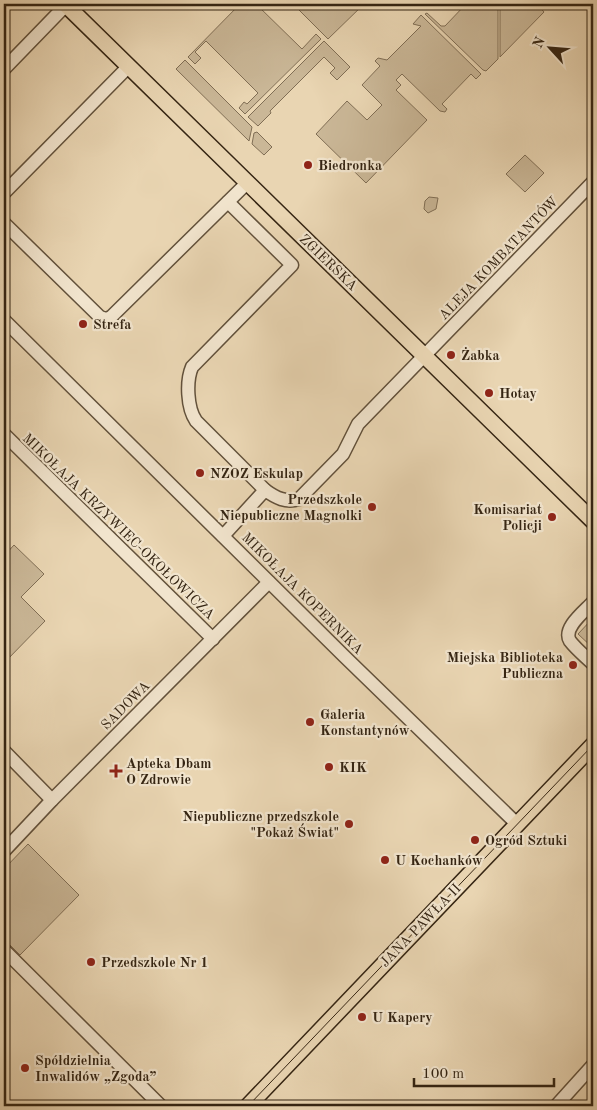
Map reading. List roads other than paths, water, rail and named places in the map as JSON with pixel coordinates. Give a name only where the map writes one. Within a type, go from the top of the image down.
[{"type":"main road","name":"ZGIERSKA","points":[[66,4],[593,521]]},
{"type":"main road","name":"JANA PAWŁA II","points":[[248,1106],[593,745]]},
{"type":"street","points":[[4,69],[66,4]]},
{"type":"street","points":[[4,193],[129,66]]},
{"type":"street","points":[[4,223],[100,318],[106,319],[111,317],[248,182]]},
{"type":"street","name":"ALEJA KOMBATANTÓW","points":[[266,490],[280,499],[300,500],[343,454],[358,424],[593,182]]},
{"type":"street","points":[[223,536],[266,490],[192,416],[189,389],[190,372],[192,367],[292,265],[228,202]]},
{"type":"street","name":"MIKOŁAJA KOPERNIKA","points":[[5,325],[517,824]]},
{"type":"street","name":"MIKOŁAJA KRZYWIEC-OKOŁOWICZA","points":[[4,434],[212,639]]},
{"type":"street","name":"SADOWA","points":[[4,850],[269,582]]},
{"type":"street","points":[[593,602],[572,624],[568,630],[568,637],[593,664]]},
{"type":"street","points":[[4,751],[52,800]]},
{"type":"street","points":[[4,950],[161,1106]]},
{"type":"street","points":[[556,1106],[593,1065]]},
{"type":"tram line","points":[[248,1106],[593,745]]},
{"type":"place","name":"Biedronka","points":[[308,165]]},
{"type":"place","name":"Strefa","points":[[83,324]]},
{"type":"place","name":"Żabka","points":[[451,355]]},
{"type":"place","name":"Hotay","points":[[489,393]]},
{"type":"place","name":"NZOZ Eskulap","points":[[200,473]]},
{"type":"place","name":"Przedszkole Niepubliczne Magnolki","points":[[372,507]]},
{"type":"place","name":"Komisariat Policji","points":[[552,517]]},
{"type":"place","name":"Miejska Biblioteka Publiczna","points":[[573,665]]},
{"type":"place","name":"Galeria Konstantynów","points":[[310,722]]},
{"type":"place","name":"KIK","points":[[329,767]]},
{"type":"place","name":"Apteka Dbam O Zdrowie","points":[[116,771]]},
{"type":"place","name":"Niepubliczne przedszkole \"Pokaż Świat\"","points":[[349,824]]},
{"type":"place","name":"Ogród Sztuki","points":[[475,840]]},
{"type":"place","name":"U Kochanków","points":[[385,860]]},
{"type":"place","name":"Przedszkole Nr 1","points":[[91,962]]},
{"type":"place","name":"U Kapery","points":[[362,1017]]},
{"type":"place","name":"Spółdzielnia Inwalidów „Zgoda”","points":[[25,1068]]}]
